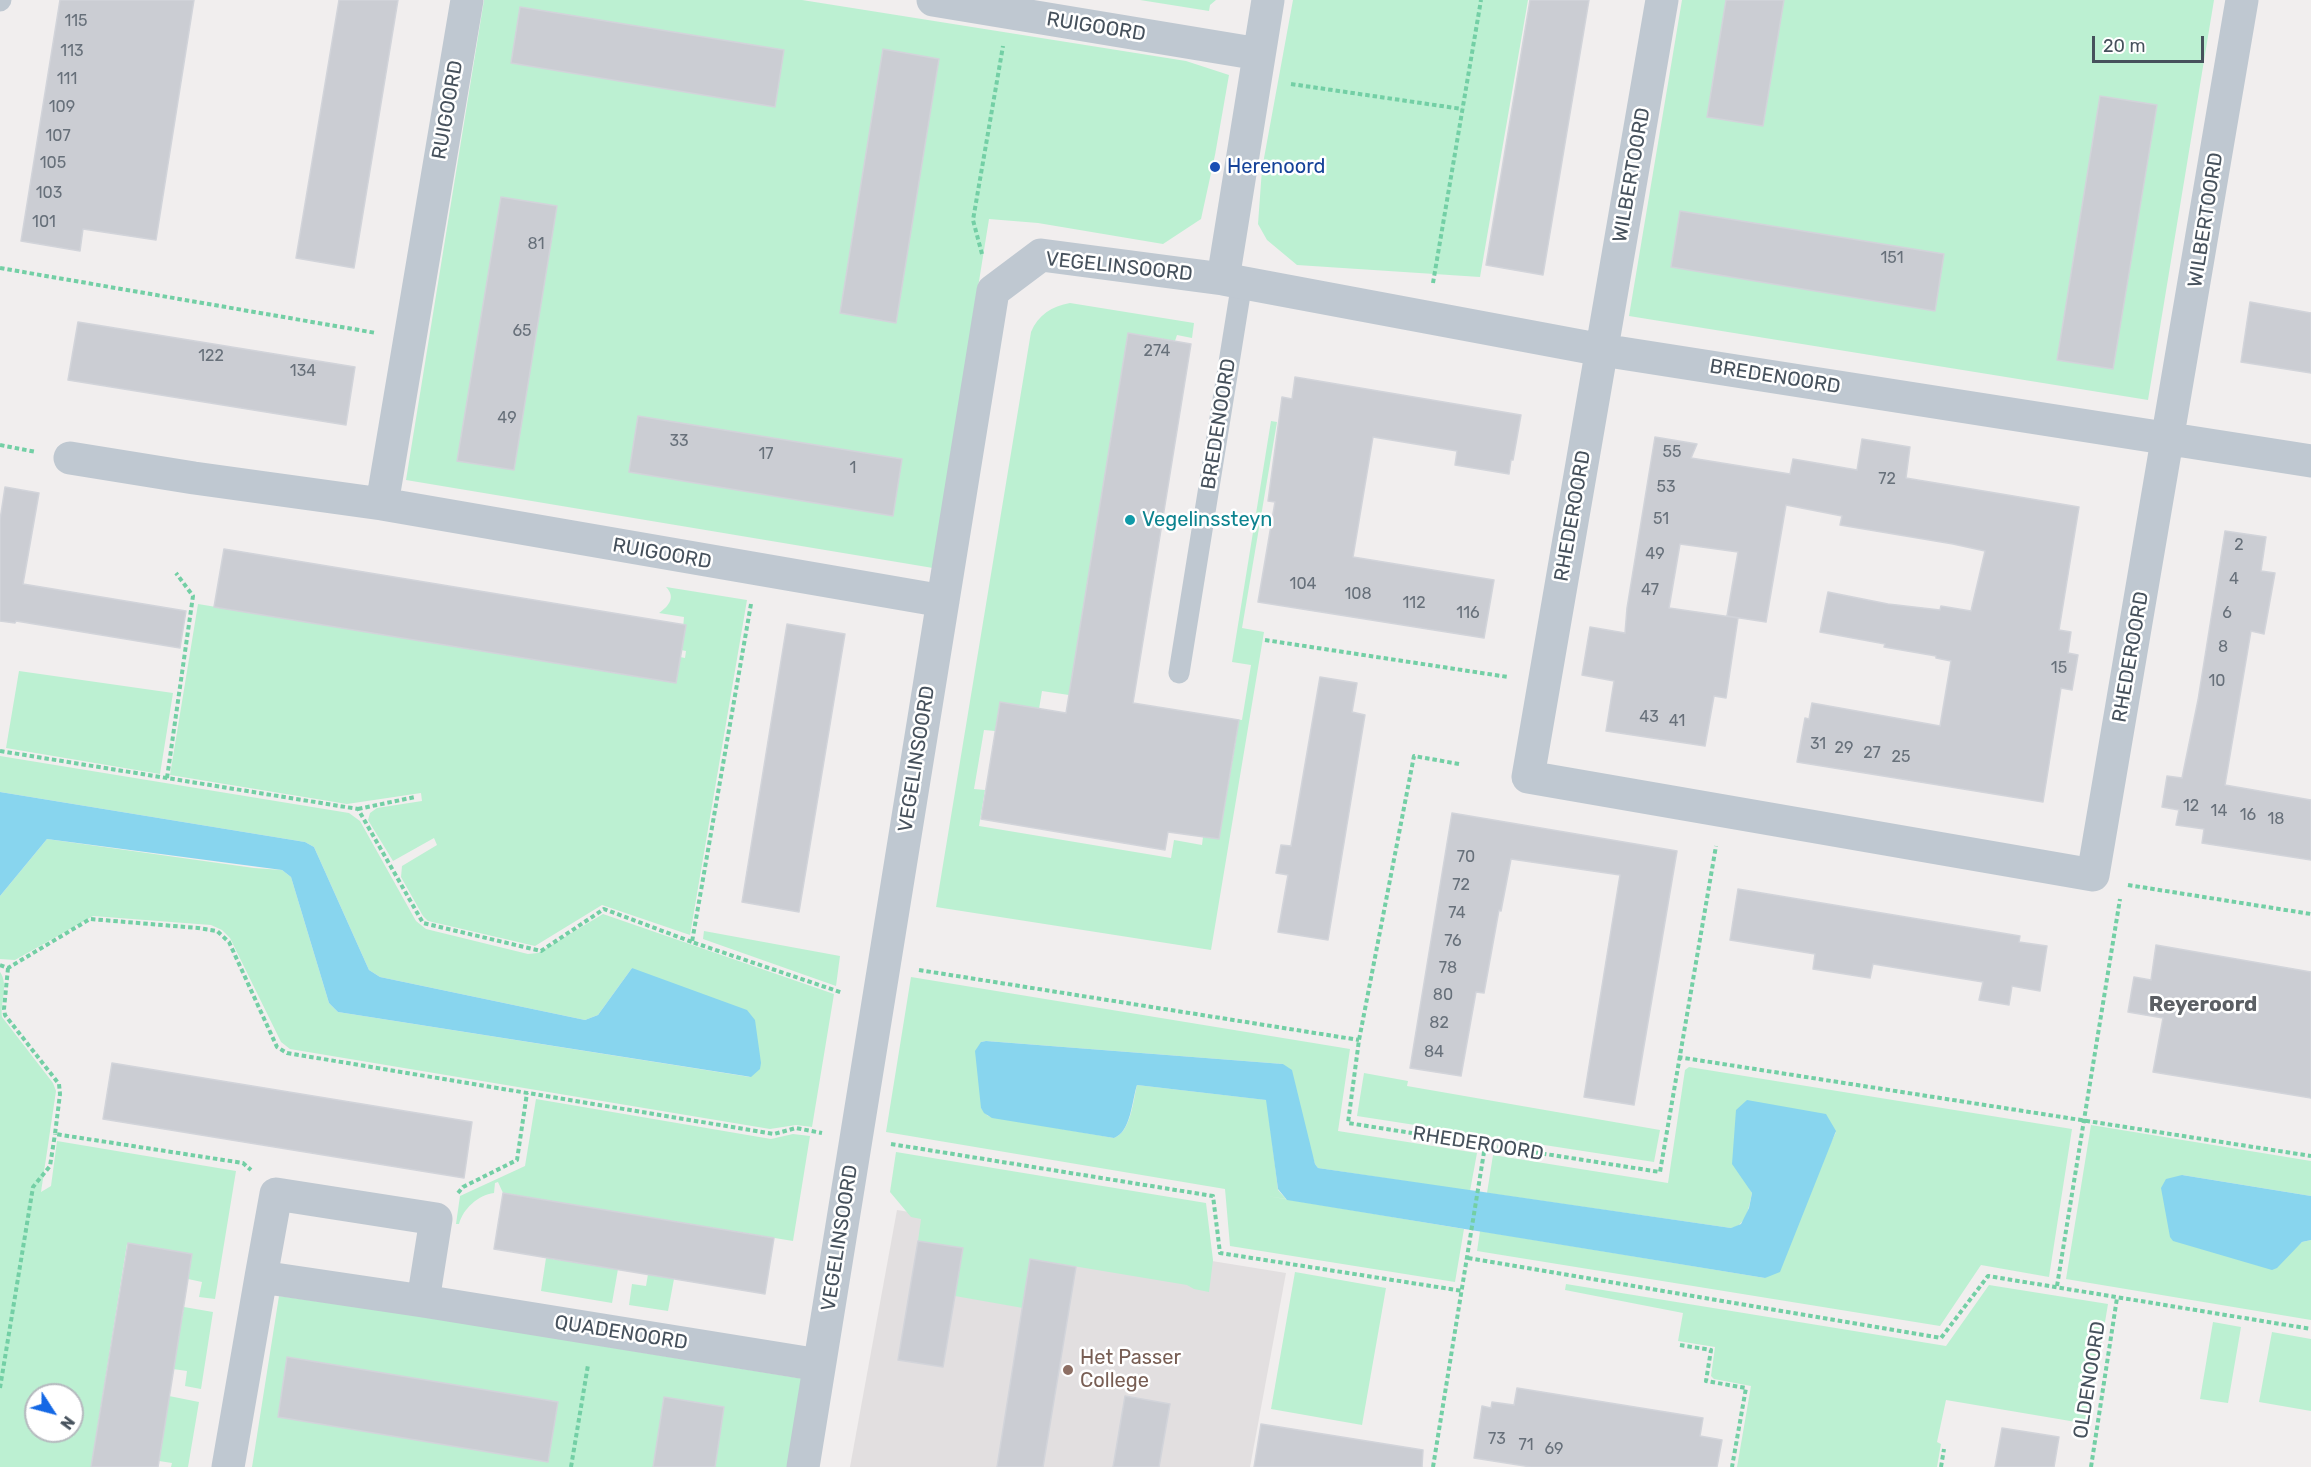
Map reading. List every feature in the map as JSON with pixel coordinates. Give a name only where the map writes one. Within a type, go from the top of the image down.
[{"type":"street","name":"RUIGOORD","points":[[382,504],[466,0]]},
{"type":"street","name":"RUIGOORD","points":[[933,0],[1009,13],[1258,66]]},
{"type":"street","points":[[1232,281],[1268,0]]},
{"type":"street","name":"WILBERTOORD","points":[[1602,350],[1662,0]]},
{"type":"street","name":"WILBERTOORD","points":[[2169,439],[2242,0]]},
{"type":"street","name":"VEGELINSOORD","points":[[803,1467],[993,291],[1041,255],[1232,281]]},
{"type":"street","name":"BREDENOORD","points":[[1232,281],[1602,350],[2311,461]]},
{"type":"street","name":"RHEDEROORD","points":[[1602,350],[1528,777],[2108,880],[2169,439]]},
{"type":"street","name":"RUIGOORD","points":[[70,458],[382,504],[756,571],[943,601]]},
{"type":"street","points":[[228,1467],[276,1194],[436,1219],[423,1301]]},
{"type":"street","name":"QUADENOORD","points":[[261,1277],[819,1365]]},
{"type":"lane","name":"BREDENOORD","points":[[1179,673],[1232,281]]},
{"type":"path","points":[[1428,316],[1481,0]]},
{"type":"path","points":[[993,291],[973,220],[1009,13]]},
{"type":"path","points":[[1258,66],[1462,109]]},
{"type":"path","points":[[0,268],[409,338]]},
{"type":"path","points":[[692,942],[756,571]]},
{"type":"path","points":[[166,778],[193,596],[176,573]]},
{"type":"path","points":[[1265,640],[1545,683]]},
{"type":"path","points":[[0,751],[358,809],[416,797]]},
{"type":"path","name":"RHEDEROORD","points":[[1459,764],[1414,756],[1359,1040],[1348,1123],[1660,1172],[1722,811]]},
{"type":"path","points":[[358,809],[423,923],[541,951],[604,909],[692,942],[878,1005]]},
{"type":"path","points":[[2056,1286],[2083,1120],[2108,880],[2311,914]]},
{"type":"path","points":[[8,968],[90,920],[198,928],[217,932],[229,942],[277,1047],[287,1053],[774,1134],[796,1128],[1213,1196],[1220,1253],[1463,1291]]},
{"type":"path","points":[[0,965],[8,968]]},
{"type":"path","points":[[884,965],[1359,1040]]},
{"type":"path","points":[[0,1388],[33,1188],[50,1166],[60,1094],[59,1084],[5,1015],[8,968]]},
{"type":"path","points":[[1678,1057],[2311,1156]]},
{"type":"path","points":[[436,1219],[462,1187],[517,1160],[527,1093]]},
{"type":"path","points":[[55,1134],[243,1163],[276,1194]]},
{"type":"path","points":[[1433,1467],[1485,1146]]},
{"type":"path","points":[[1468,1258],[1941,1338],[1988,1276],[2311,1329]]},
{"type":"path","name":"OLDENOORD","points":[[2091,1467],[2117,1298]]},
{"type":"path","points":[[571,1467],[594,1329]]},
{"type":"path","points":[[1680,1345],[1711,1350],[1706,1381],[1746,1388],[1732,1467]]},
{"type":"path","points":[[1941,1467],[1944,1449]]},
{"type":"shaded area","name":"Het Passer College","points":[[897,1210],[1286,1273],[1250,1467],[850,1467]]},
{"type":"green space","points":[[484,0],[802,0],[1186,61],[1229,75],[1201,219],[1163,244],[1038,223],[989,219],[933,568],[406,480]]},
{"type":"green space","points":[[1140,0],[1216,0],[1210,5],[1209,11]]},
{"type":"green space","points":[[1293,0],[1528,0],[1480,277],[1297,265],[1267,240],[1258,224],[1262,169]]},
{"type":"green space","points":[[1682,0],[2214,0],[2148,400],[1629,316]]},
{"type":"green space","points":[[1070,303],[1194,323],[1192,338],[1177,335],[1175,341],[1128,333],[1069,695],[1042,691],[1039,709],[1000,702],[995,731],[984,730],[974,789],[985,790],[979,826],[1171,858],[1174,840],[1202,845],[1203,837],[1219,839],[1237,734],[1234,719],[1242,720],[1251,665],[1232,662],[1271,421],[1277,422],[1242,628],[1264,632],[1211,950],[936,907],[1031,332],[1046,312]]},
{"type":"green space","points":[[666,587],[747,600],[690,935],[602,905],[535,946],[428,921],[401,877],[402,866],[437,845],[434,838],[393,861],[368,820],[370,813],[377,808],[422,801],[421,793],[347,804],[170,775],[198,604],[676,683],[680,657],[685,658],[686,651],[681,650],[684,617],[659,613],[671,598]]},
{"type":"green space","points":[[19,671],[173,693],[160,774],[6,748]]},
{"type":"green space","points":[[0,756],[349,813],[360,821],[416,921],[426,929],[528,954],[538,953],[603,914],[834,994],[812,1127],[796,1125],[770,1129],[290,1049],[281,1042],[230,938],[222,930],[211,925],[93,916],[15,960],[0,959],[0,896],[47,839],[282,870],[291,877],[329,1003],[338,1012],[750,1077],[632,968],[598,1015],[585,1020],[380,977],[369,970],[314,847],[305,842],[0,792]]},
{"type":"green space","points":[[704,931],[840,956],[836,986],[703,939]]},
{"type":"green space","points":[[0,972],[4,982],[2,1017],[53,1083],[56,1091],[41,1192],[51,1186],[57,1141],[236,1171],[215,1299],[199,1297],[202,1282],[188,1279],[192,1254],[127,1244],[91,1467],[0,1467]]},
{"type":"green space","points":[[911,977],[1350,1049],[1338,1131],[1477,1153],[1470,1191],[1318,1168],[1283,1064],[986,1041],[981,1042],[981,1108],[988,1116],[1114,1138],[1120,1135],[1128,1123],[1137,1085],[1267,1100],[1278,1190],[1286,1199],[1267,1196],[1464,1229],[1455,1282],[1230,1246],[1225,1189],[886,1132]]},
{"type":"green space","points":[[1689,1067],[2072,1129],[2049,1277],[1981,1265],[1940,1326],[1477,1251],[1480,1231],[1765,1278],[1836,1132],[1749,1188],[1752,1193],[1746,1215],[1741,1224],[1731,1228],[1487,1193],[1493,1155],[1668,1183],[1685,1070]]},
{"type":"green space","points":[[1364,1073],[1408,1081],[1407,1086],[1660,1130],[1654,1162],[1357,1116]]},
{"type":"green space","points":[[536,1099],[771,1139],[793,1134],[810,1136],[793,1241],[503,1193],[498,1182],[495,1183],[494,1193],[472,1204],[464,1213],[459,1224],[456,1224],[460,1196],[525,1166]]},
{"type":"green space","points":[[2091,1125],[2311,1161],[2311,1196],[2182,1175],[2294,1249],[2302,1242],[2311,1240],[2311,1320],[2066,1279]]},
{"type":"green space","points":[[896,1152],[1206,1203],[1213,1260],[1209,1292],[1187,1285],[1031,1259],[1023,1308],[955,1296],[963,1248],[918,1241],[921,1219],[911,1217],[890,1192]]},
{"type":"green space","points":[[546,1258],[618,1269],[612,1303],[541,1291]]},
{"type":"green space","points":[[1295,1272],[1386,1288],[1362,1425],[1271,1409]]},
{"type":"green space","points":[[648,1274],[674,1279],[668,1311],[629,1305],[632,1284],[646,1286]]},
{"type":"green space","points":[[1566,1284],[1946,1346],[1989,1285],[2108,1304],[2088,1424],[1946,1400],[1937,1442],[1941,1444],[1937,1467],[1737,1467],[1751,1386],[1714,1379],[1711,1376],[1715,1347],[1678,1341],[1683,1313],[1565,1290]]},
{"type":"green space","points":[[279,1296],[407,1314],[804,1379],[790,1467],[252,1467]]},
{"type":"green space","points":[[184,1307],[213,1312],[201,1389],[185,1386],[187,1371],[173,1369]]},
{"type":"green space","points":[[2213,1322],[2241,1327],[2228,1403],[2200,1399]]},
{"type":"green space","points":[[2272,1332],[2311,1339],[2311,1411],[2259,1402]]},
{"type":"green space","points":[[169,1396],[199,1402],[188,1467],[171,1467],[172,1463],[159,1461]]},
{"type":"water","points":[[0,792],[305,842],[314,847],[369,970],[380,977],[585,1020],[598,1015],[632,968],[747,1010],[755,1020],[760,1069],[751,1077],[338,1012],[329,1003],[291,877],[282,870],[47,839],[0,896]]},
{"type":"water","points":[[981,1042],[1283,1064],[1292,1070],[1315,1164],[1318,1168],[1731,1228],[1741,1224],[1749,1208],[1752,1193],[1732,1164],[1736,1110],[1747,1100],[1826,1114],[1836,1131],[1780,1272],[1765,1278],[1287,1200],[1278,1189],[1266,1100],[1137,1085],[1127,1123],[1120,1135],[1114,1138],[992,1118],[981,1108],[975,1051]]},
{"type":"water","points":[[2182,1175],[2311,1196],[2311,1240],[2302,1242],[2277,1268],[2272,1270],[2173,1241],[2170,1237],[2161,1188],[2166,1179]]},
{"type":"building","points":[[60,0],[194,0],[156,240],[83,229],[80,251],[21,241]]},
{"type":"building","points":[[339,0],[398,0],[354,268],[296,258]]},
{"type":"building","points":[[1530,0],[1589,0],[1543,275],[1486,265]]},
{"type":"building","points":[[1726,0],[1784,0],[1763,126],[1707,117]]},
{"type":"building","points":[[520,7],[784,50],[775,107],[511,63]]},
{"type":"building","points":[[883,49],[939,59],[896,323],[840,313]]},
{"type":"building","points":[[2100,96],[2157,105],[2113,369],[2057,360]]},
{"type":"building","points":[[501,197],[557,206],[514,470],[457,461]]},
{"type":"building","points":[[1680,211],[1944,254],[1935,311],[1671,267]]},
{"type":"building","points":[[2250,302],[2311,313],[2311,373],[2241,362]]},
{"type":"building","points":[[78,322],[355,367],[346,425],[68,380]]},
{"type":"building","name":"Vegelinssteyn","points":[[1128,333],[1191,344],[1133,703],[1239,720],[1219,839],[1168,832],[1165,850],[981,819],[1000,702],[1066,713]]},
{"type":"building","points":[[1295,377],[1521,415],[1509,474],[1455,465],[1457,451],[1373,437],[1353,557],[1494,580],[1484,638],[1258,602],[1275,502],[1268,501],[1282,397],[1292,399]]},
{"type":"building","points":[[638,416],[902,459],[893,516],[629,472]]},
{"type":"building","points":[[1655,437],[1697,444],[1691,458],[1790,474],[1793,459],[1857,470],[1862,439],[1910,447],[1906,478],[2079,507],[2059,630],[2071,632],[2068,653],[2078,655],[2072,690],[2061,688],[2043,802],[1797,762],[1805,718],[1809,719],[1812,703],[1940,726],[1951,661],[1936,658],[1936,656],[1884,647],[1885,644],[1820,632],[1828,592],[1888,604],[1940,610],[1941,606],[1971,611],[1985,551],[1840,525],[1842,516],[1786,505],[1766,622],[1727,616],[1738,552],[1680,544],[1669,608],[1738,618],[1726,698],[1714,696],[1705,746],[1606,731],[1614,681],[1582,675],[1590,627],[1625,633],[1627,608]]},
{"type":"building","points":[[5,487],[39,493],[23,584],[186,611],[180,648],[16,621],[15,623],[0,621],[0,520]]},
{"type":"building","points":[[2225,531],[2266,537],[2261,571],[2275,573],[2264,634],[2251,631],[2225,785],[2311,800],[2311,860],[2202,843],[2204,829],[2176,825],[2179,810],[2162,807],[2167,776],[2182,778],[2198,700]]},
{"type":"building","points":[[224,549],[686,625],[676,683],[214,607]]},
{"type":"building","points":[[787,624],[845,634],[799,912],[742,902]]},
{"type":"building","points":[[1320,677],[1357,683],[1352,712],[1365,715],[1328,940],[1278,932],[1288,875],[1276,873],[1281,845],[1291,846]]},
{"type":"building","points":[[1452,813],[1677,851],[1634,1105],[1584,1097],[1620,875],[1511,859],[1484,993],[1476,992],[1461,1076],[1410,1068]]},
{"type":"building","points":[[1738,889],[2020,936],[2019,942],[2047,946],[2040,991],[2012,986],[2009,1005],[1979,1000],[1983,982],[1873,964],[1870,978],[1813,969],[1815,954],[1730,940]]},
{"type":"building","points":[[2156,945],[2311,972],[2311,1098],[2153,1072],[2163,1018],[2128,1012],[2134,977],[2151,980]]},
{"type":"building","points":[[112,1063],[472,1122],[464,1178],[103,1119]]},
{"type":"building","points":[[503,1193],[774,1238],[765,1294],[494,1249]]},
{"type":"building","points":[[918,1241],[963,1248],[943,1367],[898,1360]]},
{"type":"building","points":[[128,1243],[192,1254],[163,1437],[158,1467],[91,1467]]},
{"type":"building","points":[[1030,1259],[1076,1267],[1043,1467],[997,1467]]},
{"type":"building","points":[[287,1357],[558,1402],[548,1462],[278,1417]]},
{"type":"building","points":[[1517,1388],[1703,1418],[1700,1436],[1722,1440],[1717,1467],[1531,1467],[1474,1458],[1482,1406],[1491,1408],[1492,1402],[1514,1405]]},
{"type":"building","points":[[1125,1396],[1170,1404],[1159,1467],[1113,1467]]},
{"type":"building","points":[[664,1397],[724,1407],[715,1467],[653,1467]]},
{"type":"building","points":[[1261,1424],[1423,1450],[1422,1467],[1254,1467]]},
{"type":"building","points":[[2002,1428],[2059,1437],[2054,1467],[1995,1467]]},
{"type":"place","name":"Herenoord","points":[[1215,167]]},
{"type":"place","name":"Vegelinssteyn","points":[[1130,520]]},
{"type":"place","name":"Het Passer College","points":[[1068,1370]]},
{"type":"district","name":"Reyeroord","points":[[2203,1005]]}]
